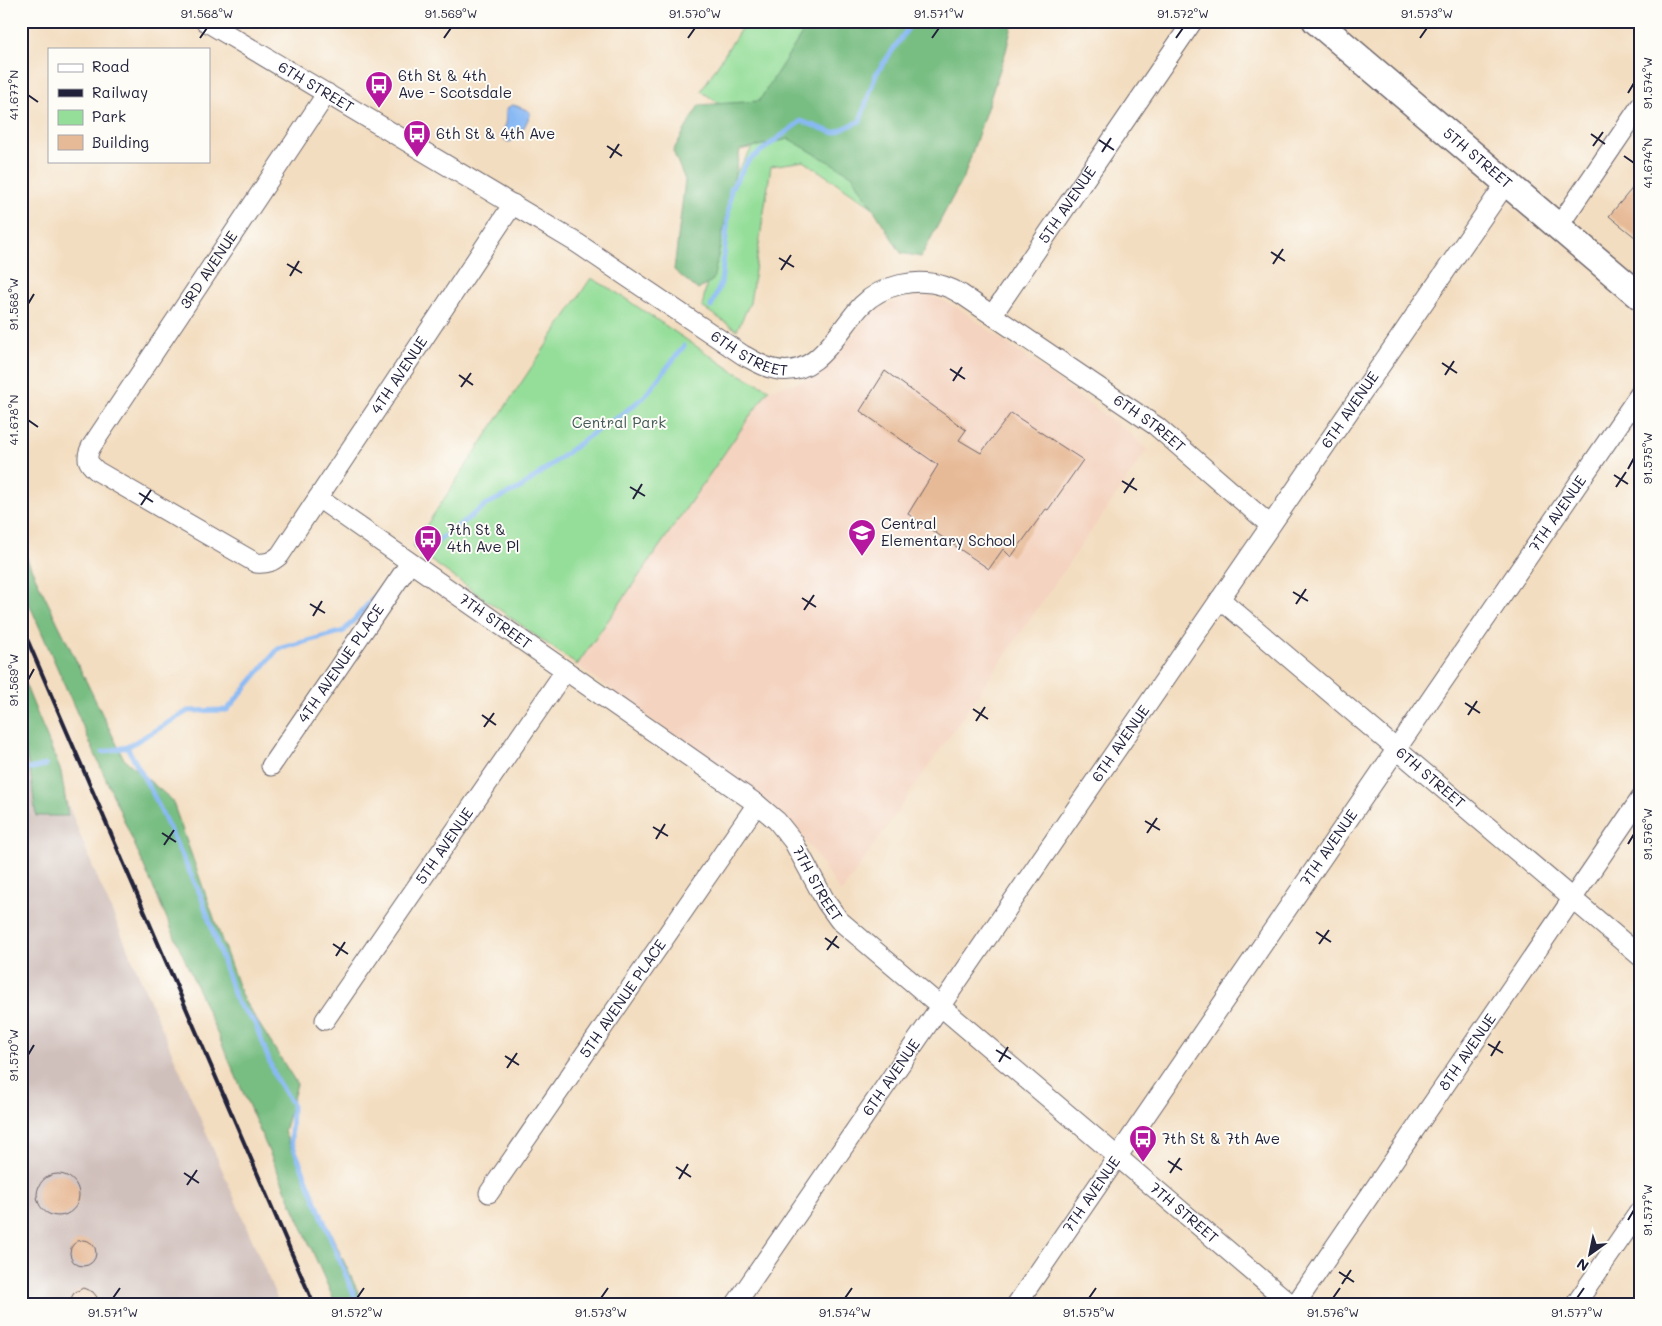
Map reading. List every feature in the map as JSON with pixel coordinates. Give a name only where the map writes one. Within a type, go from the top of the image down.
[{"type":"street","name":"6TH STREET","points":[[205,21],[585,248],[743,355],[762,365],[776,370],[788,371],[803,367],[816,360],[862,305],[892,286],[925,282],[944,286],[961,294],[1156,426],[1270,525]]},
{"type":"street","name":"5TH AVENUE","points":[[992,314],[1194,21]]},
{"type":"street","name":"5TH STREET","points":[[1316,21],[1641,297]]},
{"type":"street","name":"3RD AVENUE","points":[[286,546],[274,561],[266,564],[256,563],[97,471],[89,464],[87,458],[91,448],[327,93]]},
{"type":"street","points":[[1558,227],[1641,104]]},
{"type":"street","name":"6TH AVENUE","points":[[735,1305],[1506,183]]},
{"type":"street","name":"4TH AVENUE","points":[[286,546],[513,204]]},
{"type":"street","name":"7TH AVENUE","points":[[1016,1305],[1641,392]]},
{"type":"street","name":"7TH STREET","points":[[318,498],[757,804],[777,821],[793,841],[826,902],[839,920],[1294,1305]]},
{"type":"street","name":"4TH AVENUE PLACE","points":[[271,766],[410,563]]},
{"type":"street","name":"6TH STREET","points":[[1220,599],[1641,957]]},
{"type":"street","name":"5TH AVENUE","points":[[325,1020],[565,671]]},
{"type":"street","name":"8TH AVENUE","points":[[1294,1305],[1641,798]]},
{"type":"street","name":"5TH AVENUE PLACE","points":[[489,1193],[757,804]]},
{"type":"street","points":[[1575,1305],[1641,1209]]},
{"type":"shaded area","name":"Central Elementary School","points":[[929,294],[958,308],[1131,434],[1147,450],[841,893],[813,851],[783,814],[577,665],[769,389],[801,382],[825,370],[873,311],[900,300]]},
{"type":"shaded area","points":[[21,685],[92,865],[280,1305],[21,1305]]},
{"type":"green space","points":[[746,21],[992,21],[871,206],[804,161],[771,166],[750,303],[737,330],[702,307],[726,188],[762,133],[701,91]]},
{"type":"green space","points":[[812,21],[1013,21],[1006,51],[965,174],[921,257],[901,253],[852,175],[789,139],[740,150],[713,280],[698,290],[674,270],[685,180],[673,151],[699,105],[759,101]]},
{"type":"green space","name":"Central Park","points":[[591,278],[614,291],[733,371],[769,389],[577,665],[412,547]]},
{"type":"green space","points":[[21,545],[124,759],[172,800],[242,997],[297,1084],[284,1132],[364,1305],[336,1305],[21,585]]},
{"type":"green space","points":[[21,674],[61,772],[68,816],[36,816],[31,777],[21,733]]},
{"type":"water","points":[[512,105],[529,111],[530,115],[519,135],[508,142],[501,137],[506,124],[506,111]]},
{"type":"building","points":[[1641,178],[1641,242],[1609,216]]},
{"type":"building","name":"Central Elementary School","points":[[885,371],[966,430],[959,440],[981,453],[1011,413],[1083,460],[1048,510],[1046,509],[1011,557],[1003,549],[989,569],[908,514],[938,465],[860,411]]},
{"type":"building","points":[[58,1174],[73,1180],[79,1195],[73,1210],[58,1216],[43,1210],[37,1195],[43,1180]]},
{"type":"building","points":[[83,1240],[93,1243],[96,1253],[93,1263],[83,1266],[73,1263],[70,1253],[73,1243]]},
{"type":"building","points":[[83,1288],[93,1292],[103,1305],[67,1305],[74,1293]]},
{"type":"waterway","points":[[711,307],[721,283],[731,189],[748,161],[801,121],[834,133],[860,121],[876,74],[913,21]]},
{"type":"waterway","points":[[438,541],[487,504],[522,487],[644,397],[684,346]]},
{"type":"waterway","points":[[103,752],[127,747],[188,711],[227,710],[278,649],[344,631],[381,590]]},
{"type":"waterway","points":[[127,747],[153,794],[201,896],[237,1003],[255,1023],[276,1079],[292,1104],[291,1141],[358,1305]]},
{"type":"waterway","points":[[25,770],[46,765]]},
{"type":"railway","points":[[21,625],[314,1305]]},
{"type":"place","name":"6th St & 4th Ave - Scotsdale","points":[[379,109]]},
{"type":"place","name":"6th St & 4th Ave","points":[[417,158]]},
{"type":"place","name":"Central Elementary School","points":[[862,557]]},
{"type":"place","name":"7th St & 4th Ave Pl","points":[[428,563]]},
{"type":"place","name":"7th St & 7th Ave","points":[[1143,1163]]}]
